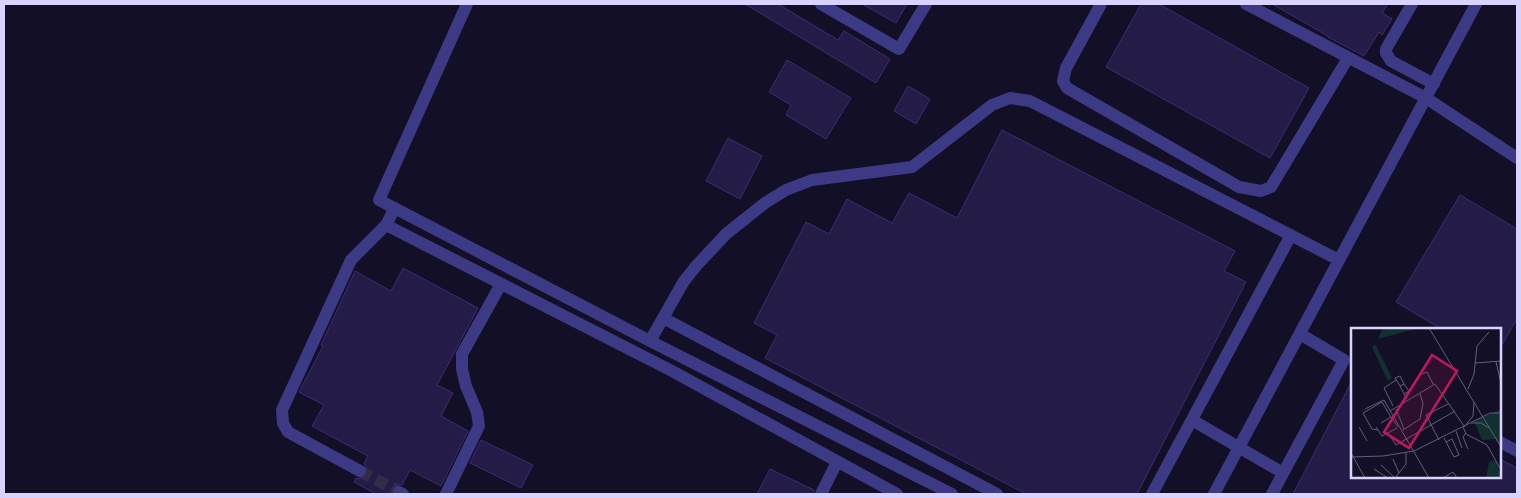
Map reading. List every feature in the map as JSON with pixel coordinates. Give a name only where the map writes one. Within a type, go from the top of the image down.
[{"type":"street","points":[[467,4],[379,200],[650,341],[952,494]]},
{"type":"street","points":[[821,4],[899,49],[926,4]]},
{"type":"street","points":[[1102,4],[1066,68],[1063,81],[1067,88],[1239,187],[1261,191],[1271,187],[1348,58]]},
{"type":"street","points":[[1246,4],[1426,98],[1517,158]]},
{"type":"street","points":[[1412,4],[1386,49],[1386,54],[1392,61],[1434,84]]},
{"type":"street","points":[[1214,494],[1476,4]]},
{"type":"street","points":[[650,341],[684,281],[711,249],[745,218],[765,203],[786,190],[812,180],[912,167],[992,105],[1010,98],[1030,100],[1339,260]]},
{"type":"street","points":[[360,471],[288,432],[283,424],[282,410],[351,260],[386,225],[396,208]]},
{"type":"street","points":[[386,225],[672,372],[896,494]]},
{"type":"street","points":[[1152,494],[1291,236]]},
{"type":"street","points":[[446,494],[479,426],[477,412],[466,386],[462,369],[462,354],[501,284]]},
{"type":"street","points":[[663,318],[997,494]]},
{"type":"street","points":[[1272,494],[1348,362],[1300,334]]},
{"type":"street","points":[[1192,420],[1284,473]]},
{"type":"street","points":[[1501,443],[1517,451]]},
{"type":"street","points":[[821,494],[837,462]]},
{"type":"building","points":[[745,4],[778,4],[838,40],[844,31],[890,59],[876,83]]},
{"type":"building","points":[[862,4],[907,4],[896,23]]},
{"type":"building","points":[[1141,4],[1159,4],[1309,88],[1270,158],[1106,67]]},
{"type":"building","points":[[1272,4],[1388,4],[1382,13],[1392,19],[1382,35],[1379,32],[1364,56]]},
{"type":"building","points":[[787,60],[851,98],[826,139],[786,115],[791,105],[769,92]]},
{"type":"building","points":[[908,86],[930,99],[916,124],[894,111]]},
{"type":"building","points":[[1002,130],[1235,251],[1224,271],[1246,282],[1137,494],[1026,494],[765,358],[777,335],[754,323],[806,222],[829,234],[847,199],[892,223],[909,193],[957,218]]},
{"type":"building","points":[[728,138],[762,156],[740,199],[706,181]]},
{"type":"building","points":[[1460,195],[1517,229],[1517,319],[1501,346],[1501,328],[1439,328],[1396,302]]},
{"type":"building","points":[[403,268],[478,308],[437,385],[453,393],[441,416],[468,431],[441,486],[410,470],[402,485],[398,484],[392,488],[391,494],[376,494],[354,482],[356,478],[361,479],[367,475],[368,470],[364,464],[368,456],[312,426],[324,405],[299,392],[323,346],[321,345],[355,271],[391,291]]},
{"type":"building","points":[[1351,383],[1351,478],[1501,478],[1501,460],[1517,468],[1517,494],[1293,494]]},
{"type":"building","points":[[481,440],[533,465],[521,488],[470,463]]},
{"type":"building","points":[[770,469],[814,490],[813,494],[757,494]]},
{"type":"tunnel","points":[[360,471],[399,492]]}]
